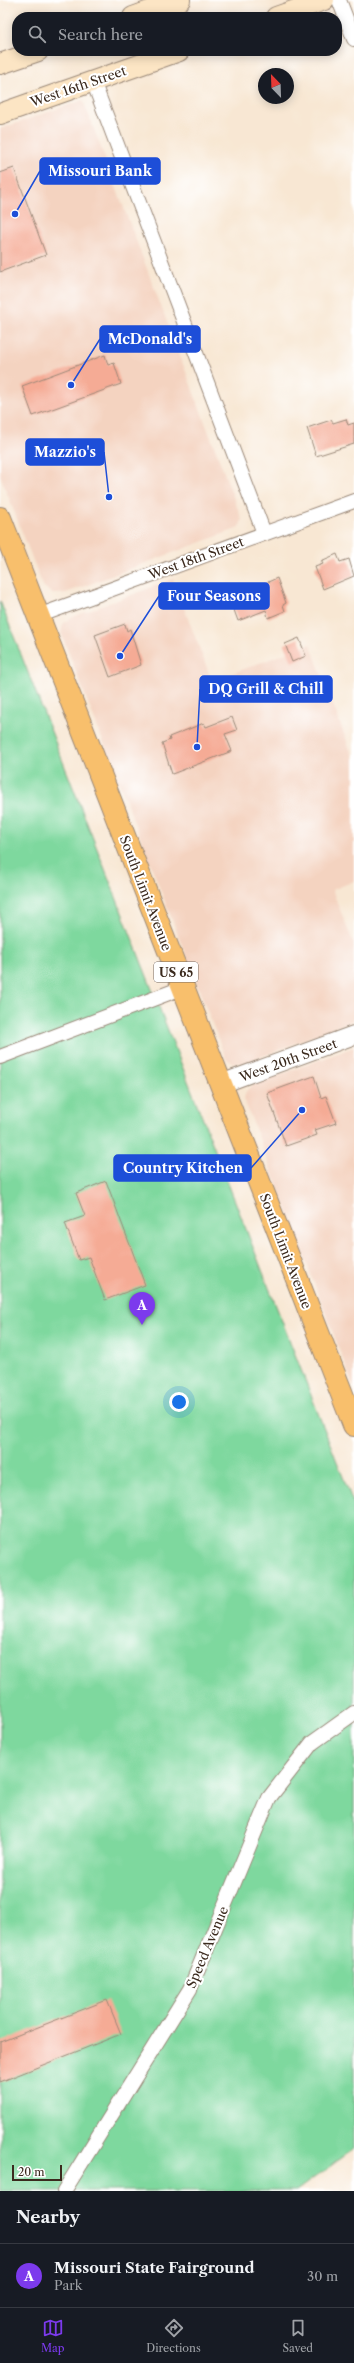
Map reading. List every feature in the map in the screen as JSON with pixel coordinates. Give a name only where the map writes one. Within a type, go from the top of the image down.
[{"type":"highway","name":"South Limit Avenue","points":[[0,518],[182,988],[354,1424]]},
{"type":"main road","points":[[147,12],[180,0]]},
{"type":"main road","points":[[290,12],[324,0]]},
{"type":"main road","points":[[0,64],[23,56]]},
{"type":"main road","name":"West 16th Street","points":[[0,114],[165,56]]},
{"type":"street","points":[[339,0],[354,39]]},
{"type":"street","points":[[93,81],[264,533]]},
{"type":"street","name":"West 18th Street","points":[[38,616],[354,501]]},
{"type":"street","points":[[0,1057],[182,988]]},
{"type":"street","name":"West 20th Street","points":[[221,1084],[354,1035]]},
{"type":"street","name":"Speed Avenue","points":[[64,2191],[190,1989],[268,1798],[312,1743],[354,1713]]},
{"type":"shaded area","points":[[83,100],[242,520],[239,528],[63,594],[51,593],[43,586],[0,475],[0,129]]},
{"type":"shaded area","points":[[173,579],[212,681],[310,644],[354,760],[354,881],[332,890],[354,944],[354,1020],[248,1062],[236,1064],[226,1059],[61,633],[63,624],[70,618]]},
{"type":"shaded area","points":[[354,1047],[354,1388],[244,1099],[246,1091],[252,1085]]},
{"type":"green space","points":[[0,601],[354,1505],[354,2149],[296,2191],[0,2191]]},
{"type":"building","points":[[14,168],[46,255],[0,272],[0,173]]},
{"type":"building","points":[[105,355],[108,365],[114,363],[121,384],[33,416],[22,386]]},
{"type":"building","points":[[346,419],[348,425],[354,423],[354,444],[316,456],[307,428],[331,420],[333,423]]},
{"type":"building","points":[[337,554],[340,562],[349,559],[354,576],[323,589],[315,567],[323,564],[321,561]]},
{"type":"building","points":[[277,578],[286,603],[283,605],[285,611],[268,618],[266,610],[238,621],[230,599]]},
{"type":"building","points":[[125,624],[127,631],[130,629],[141,665],[110,677],[95,635]]},
{"type":"building","points":[[299,638],[306,656],[292,662],[285,644]]},
{"type":"building","points":[[232,717],[237,730],[225,734],[232,751],[172,774],[162,743],[170,740],[169,737],[204,723],[206,727]]},
{"type":"building","points":[[314,1076],[321,1098],[326,1096],[336,1123],[315,1130],[317,1135],[286,1146],[267,1093]]},
{"type":"building","points":[[106,1181],[145,1285],[105,1300],[89,1257],[79,1260],[65,1223],[85,1216],[76,1193]]},
{"type":"building","points":[[107,2000],[121,2034],[0,2082],[0,2042]]},
{"type":"place","name":"Missouri Bank","points":[[15,214]]},
{"type":"place","name":"McDonald's","points":[[71,385]]},
{"type":"place","name":"Mazzio's","points":[[109,497]]},
{"type":"place","name":"Four Seasons","points":[[120,656]]},
{"type":"place","name":"DQ Grill & Chill","points":[[197,747]]},
{"type":"place","name":"Country Kitchen","points":[[302,1110]]},
{"type":"place","name":"Missouri State Fairground","points":[[142,1325]]}]
